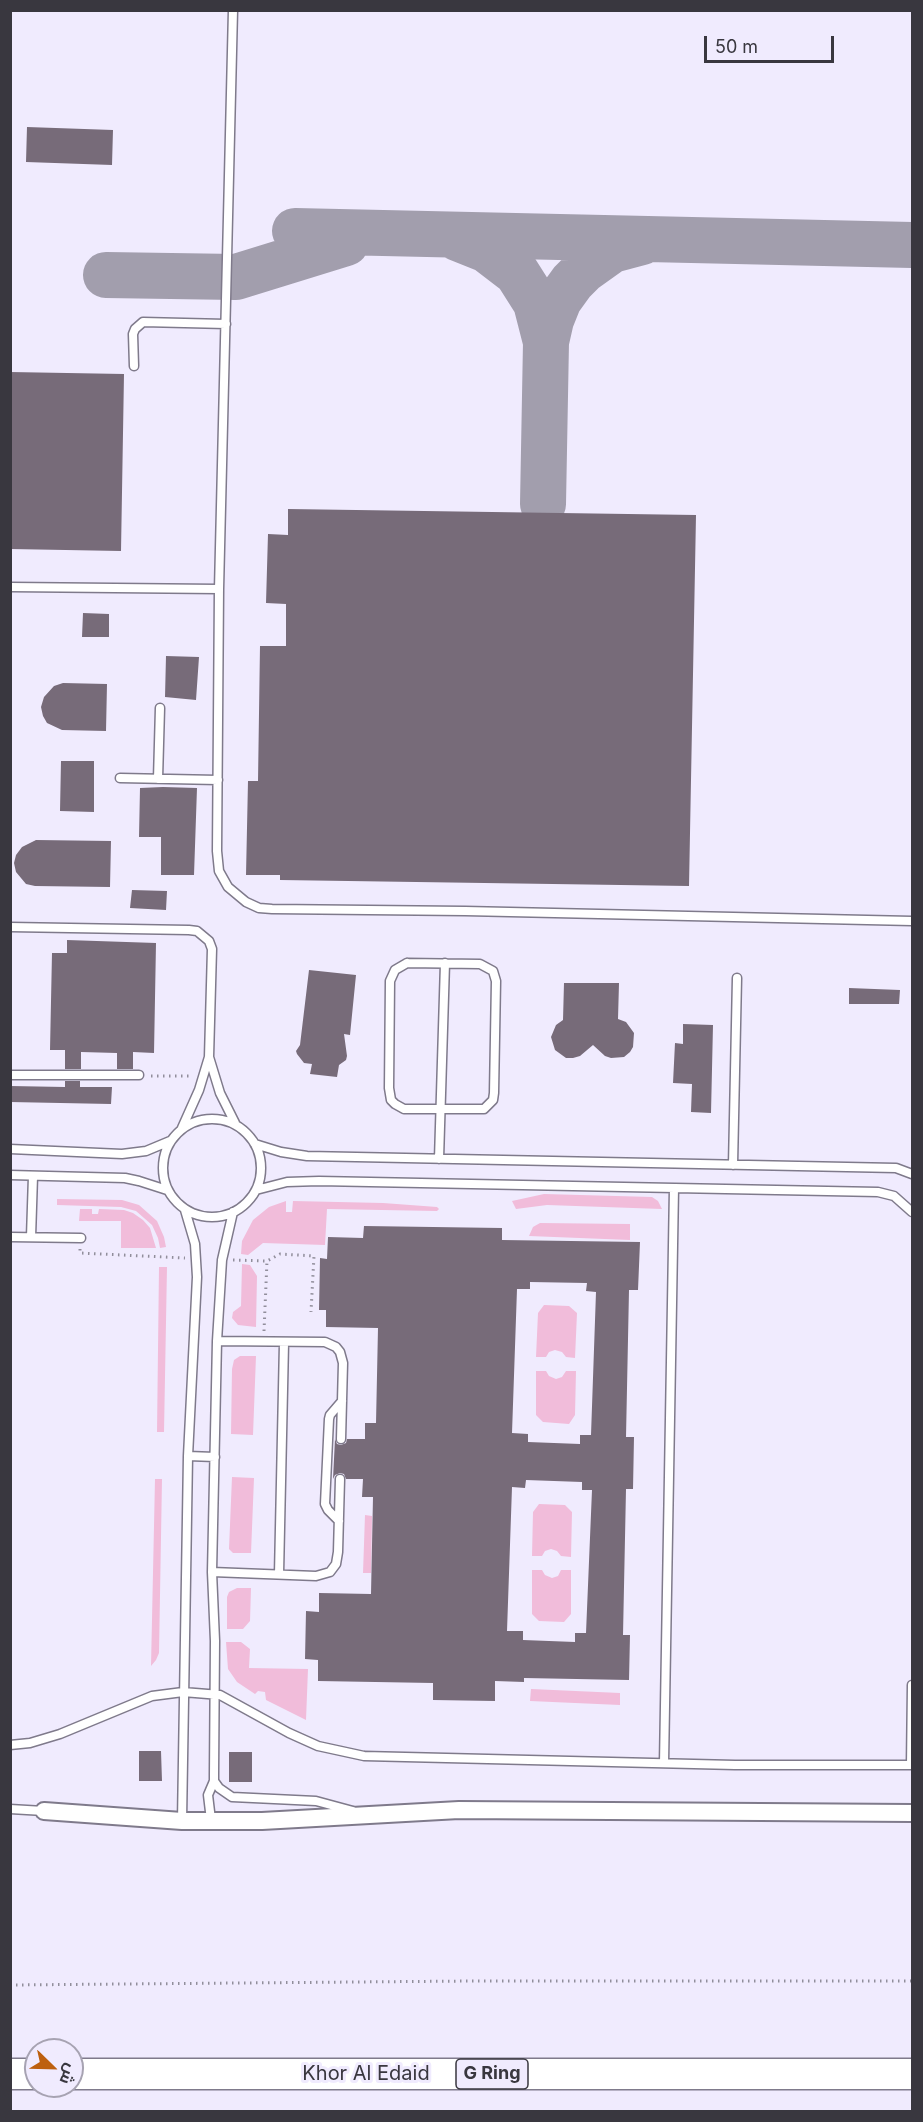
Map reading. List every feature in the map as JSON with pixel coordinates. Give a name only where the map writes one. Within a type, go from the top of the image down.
[{"type":"highway","name":"Khor Al Edaid","points":[[84,2074],[912,2074]]},
{"type":"street","points":[[44,1810],[182,1821],[305,1820],[362,1814],[459,1810],[912,1813]]},
{"type":"lane","points":[[233,10],[219,589],[217,850],[219,871],[228,887],[237,897],[259,908],[297,910],[465,910],[912,921]]},
{"type":"lane","points":[[134,366],[133,334],[143,322],[226,324]]},
{"type":"lane","points":[[10,587],[219,589]]},
{"type":"lane","points":[[158,779],[160,708]]},
{"type":"lane","points":[[120,778],[218,780]]},
{"type":"lane","points":[[10,927],[189,930],[204,935],[212,949],[209,1057],[182,1128]]},
{"type":"lane","points":[[406,963],[485,965],[493,971],[495,976],[493,1100],[484,1109],[441,1109],[404,1109],[391,1100],[389,1088],[390,981],[395,970],[406,963]]},
{"type":"lane","points":[[440,1158],[445,963]]},
{"type":"lane","points":[[732,1165],[737,978]]},
{"type":"lane","points":[[209,1057],[220,1093],[235,1124]]},
{"type":"lane","points":[[10,1075],[139,1076]]},
{"type":"lane","points":[[207,1118],[217,1118],[235,1124],[250,1136],[259,1153],[261,1171],[256,1190],[250,1199],[233,1212],[214,1217],[185,1210],[167,1190],[162,1171],[170,1141],[189,1123],[207,1118]]},
{"type":"lane","points":[[10,1149],[122,1154],[146,1151],[170,1141]]},
{"type":"lane","points":[[255,1144],[281,1152],[307,1156],[896,1168],[912,1174]]},
{"type":"lane","points":[[10,1175],[125,1178],[167,1190]]},
{"type":"lane","points":[[31,1237],[33,1176]]},
{"type":"lane","points":[[256,1190],[287,1182],[319,1181],[878,1192],[894,1196],[907,1205],[912,1212]]},
{"type":"lane","points":[[664,1763],[674,1188]]},
{"type":"lane","points":[[182,1821],[188,1456],[197,1277],[195,1244],[185,1210]]},
{"type":"lane","points":[[211,1820],[208,1795],[214,1781],[215,1641],[212,1572],[217,1341],[222,1260],[233,1212]]},
{"type":"lane","points":[[10,1237],[81,1238]]},
{"type":"lane","points":[[217,1341],[325,1342],[336,1347],[342,1358],[341,1439]]},
{"type":"lane","points":[[279,1574],[284,1343]]},
{"type":"lane","points":[[339,1521],[325,1504],[329,1419],[330,1414],[342,1401]]},
{"type":"lane","points":[[188,1456],[215,1457]]},
{"type":"lane","points":[[212,1572],[321,1576],[330,1572],[337,1558],[340,1479]]},
{"type":"lane","points":[[10,1745],[30,1743],[60,1734],[152,1696],[183,1692],[214,1693],[225,1697],[303,1740],[326,1749],[349,1754],[664,1763],[912,1765],[912,1685]]},
{"type":"lane","points":[[214,1781],[232,1797],[316,1801],[362,1814]]},
{"type":"lane","points":[[10,1809],[44,1810]]},
{"type":"path","points":[[139,1076],[203,1077]]},
{"type":"path","points":[[81,1238],[80,1254],[196,1258]]},
{"type":"path","points":[[222,1260],[267,1262],[280,1254],[314,1256],[311,1312]]},
{"type":"path","points":[[264,1342],[267,1262]]},
{"type":"path","points":[[10,1985],[470,1981],[912,1981]]},
{"type":"shaded area","points":[[544,1194],[652,1197],[658,1201],[662,1209],[547,1205],[516,1209],[512,1201]]},
{"type":"shaded area","points":[[57,1199],[122,1200],[139,1205],[157,1221],[166,1247],[160,1248],[152,1225],[136,1211],[121,1207],[57,1205]]},
{"type":"shaded area","points":[[286,1201],[286,1212],[292,1212],[293,1201],[383,1203],[439,1209],[437,1211],[327,1209],[325,1245],[263,1243],[248,1255],[241,1254],[242,1241],[253,1220],[269,1207]]},
{"type":"shaded area","points":[[80,1209],[92,1209],[92,1214],[98,1214],[99,1209],[124,1210],[133,1213],[150,1228],[156,1248],[121,1248],[121,1221],[79,1221]]},
{"type":"shaded area","points":[[540,1223],[630,1224],[630,1240],[529,1236],[533,1227]]},
{"type":"shaded area","points":[[242,1264],[250,1265],[257,1276],[256,1327],[238,1325],[232,1318],[233,1312],[241,1306]]},
{"type":"shaded area","points":[[159,1267],[167,1267],[164,1432],[157,1432]]},
{"type":"shaded area","points":[[544,1305],[569,1306],[577,1313],[575,1358],[566,1357],[562,1352],[555,1350],[549,1352],[546,1357],[536,1357],[538,1313]]},
{"type":"shaded area","points":[[240,1356],[256,1356],[253,1435],[231,1434],[232,1369],[234,1360]]},
{"type":"shaded area","points":[[536,1371],[546,1371],[549,1376],[556,1379],[562,1377],[566,1371],[576,1371],[575,1415],[569,1424],[543,1422],[536,1415]]},
{"type":"shaded area","points":[[232,1477],[254,1478],[251,1553],[233,1553],[229,1549]]},
{"type":"shaded area","points":[[155,1479],[162,1479],[159,1653],[151,1666]]},
{"type":"shaded area","points":[[539,1504],[565,1505],[572,1512],[571,1557],[561,1556],[557,1551],[551,1549],[545,1551],[542,1556],[532,1556],[533,1512]]},
{"type":"shaded area","points":[[365,1515],[372,1516],[371,1573],[363,1573]]},
{"type":"shaded area","points":[[532,1570],[542,1570],[545,1575],[552,1578],[558,1576],[561,1570],[571,1570],[571,1614],[564,1622],[539,1621],[532,1614]]},
{"type":"shaded area","points":[[237,1588],[251,1588],[250,1621],[243,1629],[227,1629],[227,1597],[229,1592]]},
{"type":"shaded area","points":[[226,1642],[241,1642],[250,1649],[249,1668],[308,1669],[306,1720],[266,1700],[265,1692],[258,1691],[255,1694],[237,1682],[228,1669]]},
{"type":"shaded area","points":[[531,1689],[620,1693],[620,1705],[530,1701]]},
{"type":"building","points":[[27,127],[113,130],[112,165],[26,162]]},
{"type":"building","points":[[10,372],[124,374],[121,551],[10,549]]},
{"type":"building","points":[[288,509],[696,515],[689,886],[280,880],[280,875],[246,875],[248,781],[258,781],[260,646],[286,646],[286,604],[266,603],[268,534],[288,535]]},
{"type":"building","points":[[83,613],[109,614],[109,637],[82,637]]},
{"type":"building","points":[[166,656],[199,657],[196,700],[165,697]]},
{"type":"building","points":[[63,683],[107,684],[106,731],[62,730],[47,723],[41,707],[44,697],[54,686]]},
{"type":"building","points":[[61,761],[94,761],[94,812],[60,811]]},
{"type":"building","points":[[140,788],[197,788],[194,875],[161,875],[161,837],[139,837]]},
{"type":"building","points":[[36,840],[111,841],[110,887],[26,884],[16,872],[14,863],[22,847]]},
{"type":"building","points":[[132,890],[167,891],[166,910],[130,908]]},
{"type":"building","points":[[67,940],[156,943],[154,1053],[133,1052],[133,1069],[117,1069],[117,1053],[81,1052],[81,1069],[65,1069],[65,1050],[50,1050],[52,953],[67,953]]},
{"type":"building","points":[[309,970],[356,975],[350,1035],[344,1034],[347,1056],[346,1060],[339,1065],[337,1077],[310,1074],[312,1064],[304,1063],[296,1051],[300,1045]]},
{"type":"building","points":[[564,983],[619,983],[618,1019],[626,1022],[634,1033],[633,1047],[630,1052],[624,1057],[611,1058],[605,1056],[593,1045],[580,1056],[566,1058],[555,1050],[551,1037],[556,1025],[563,1020]]},
{"type":"building","points":[[849,988],[900,990],[899,1004],[849,1004]]},
{"type":"building","points":[[683,1024],[713,1025],[711,1113],[691,1112],[692,1084],[673,1083],[675,1043],[683,1044]]},
{"type":"building","points":[[65,1081],[80,1081],[80,1087],[112,1087],[111,1104],[10,1102],[10,1086],[65,1087]]},
{"type":"building","points":[[364,1226],[502,1228],[502,1240],[640,1242],[638,1290],[629,1290],[626,1437],[634,1437],[633,1489],[626,1489],[623,1635],[630,1635],[629,1680],[524,1678],[524,1682],[495,1681],[495,1701],[433,1700],[433,1683],[318,1681],[318,1660],[305,1659],[306,1611],[319,1612],[319,1593],[371,1594],[373,1497],[362,1497],[363,1479],[346,1479],[344,1474],[340,1473],[333,1479],[335,1439],[337,1444],[341,1445],[346,1443],[347,1439],[365,1439],[365,1423],[376,1423],[378,1328],[326,1327],[326,1310],[319,1310],[320,1258],[327,1259],[328,1237],[363,1238]],"holes":[[[530,1282],[587,1283],[586,1291],[596,1292],[591,1435],[580,1435],[580,1444],[528,1442],[528,1434],[512,1433],[517,1289],[530,1289]],[[526,1480],[582,1482],[582,1490],[592,1490],[586,1633],[575,1633],[575,1642],[523,1640],[523,1631],[507,1631],[512,1487],[525,1488]]]},
{"type":"building","points":[[139,1751],[161,1751],[162,1781],[139,1781]]},
{"type":"building","points":[[229,1752],[252,1752],[252,1782],[229,1782]]},
{"type":"taxiway","points":[[295,231],[912,245]]},
{"type":"taxiway","points":[[457,238],[487,250],[517,273],[536,303],[546,342]]},
{"type":"taxiway","points":[[543,504],[546,342],[551,320],[559,300],[584,270],[612,250],[642,242]]},
{"type":"taxiway","points":[[106,275],[236,277],[346,243]]}]
